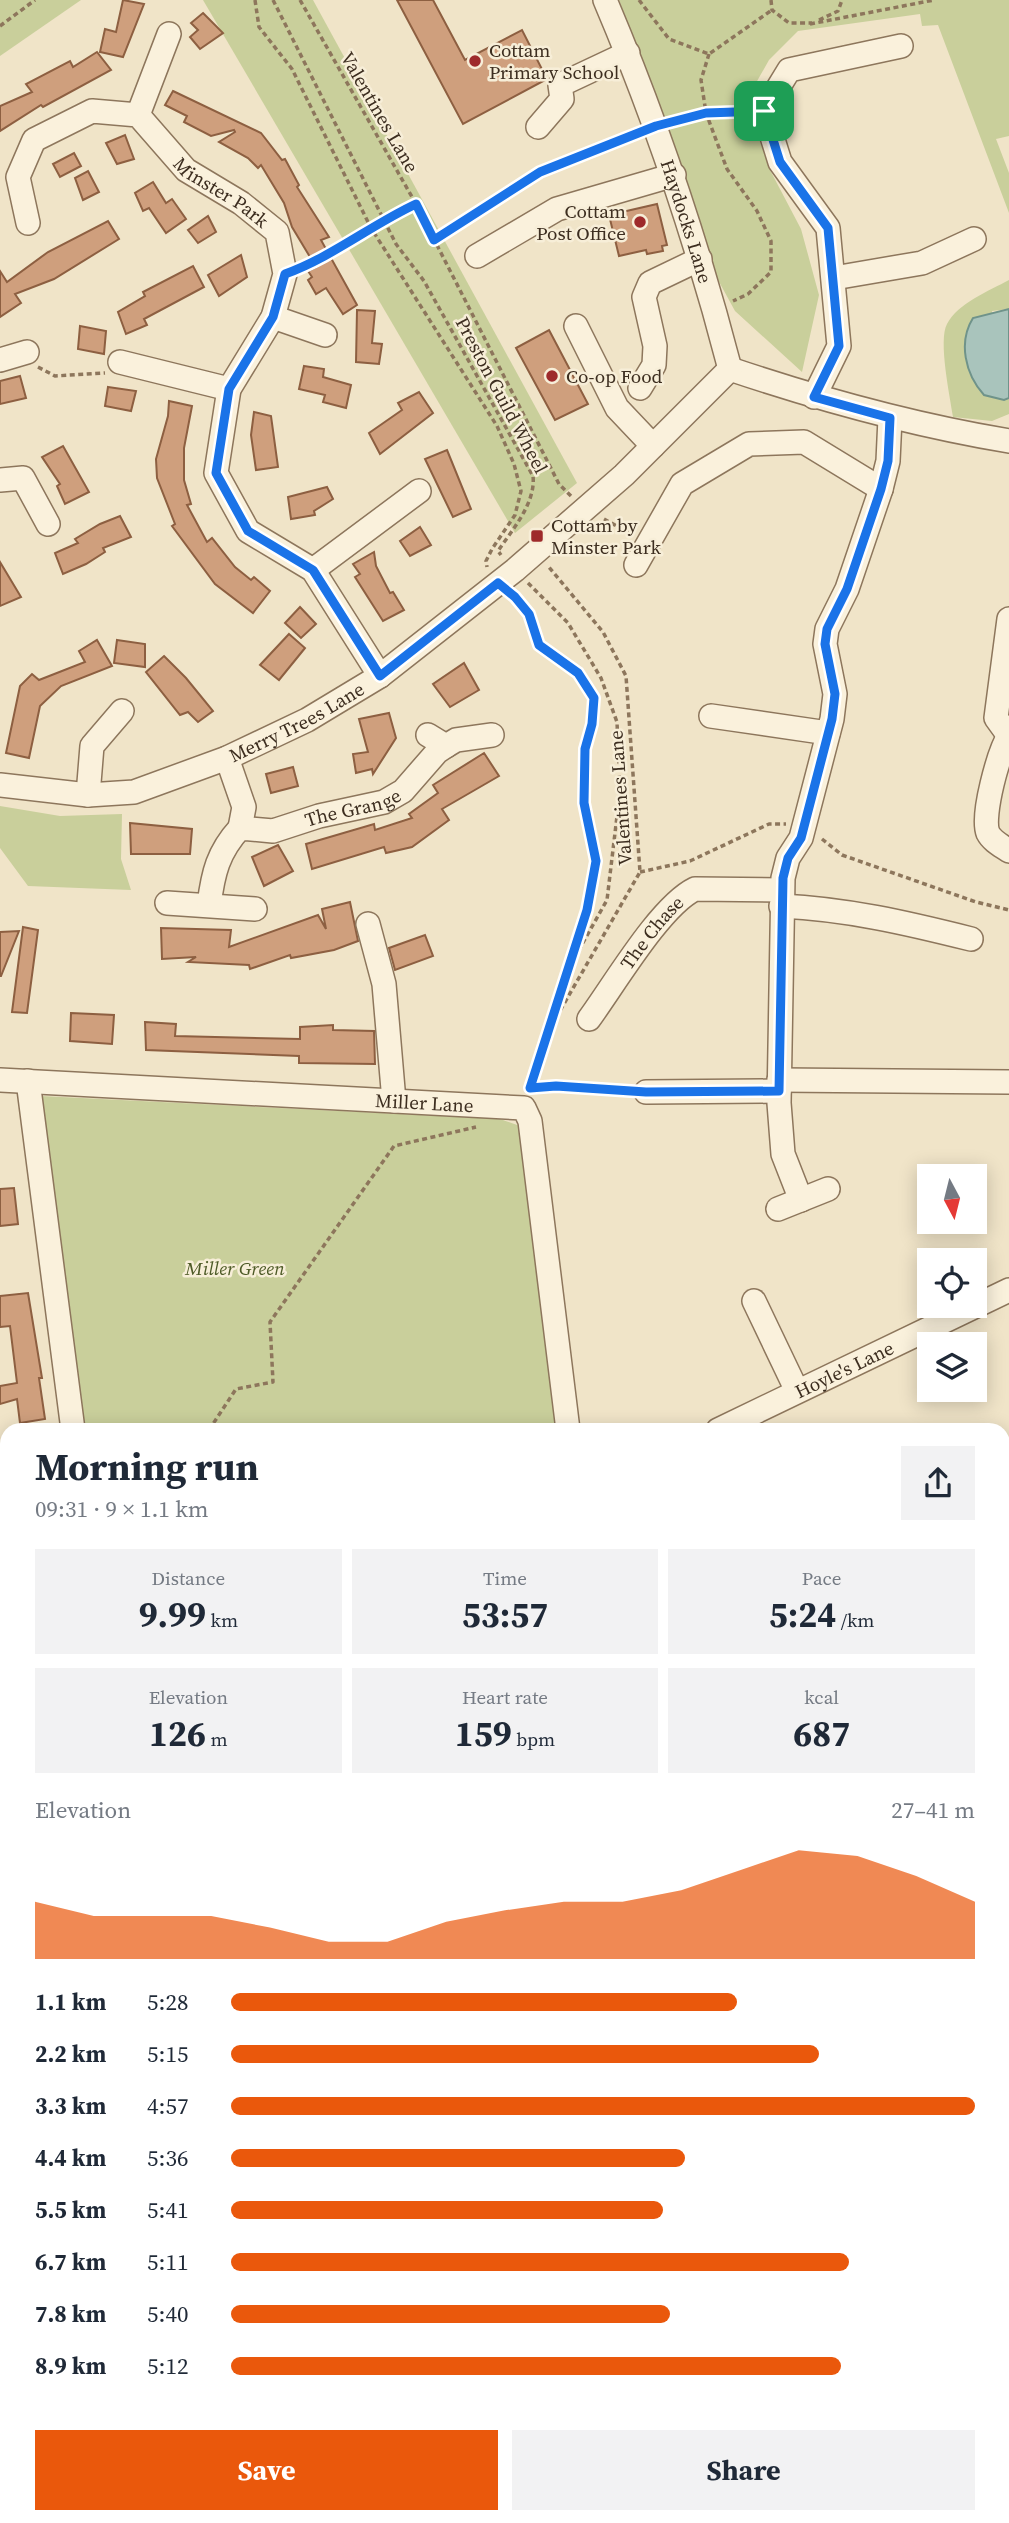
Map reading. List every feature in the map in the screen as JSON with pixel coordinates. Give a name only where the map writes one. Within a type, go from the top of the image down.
[{"type":"street","name":"Haydocks Lane","points":[[605,0],[674,175],[730,369]]},
{"type":"street","points":[[28,223],[18,177],[34,140],[92,111],[138,115],[169,34]]},
{"type":"street","points":[[814,397],[839,346],[828,228],[780,162],[764,111],[789,70],[901,46]]},
{"type":"street","points":[[538,127],[562,99],[560,85],[628,54]]},
{"type":"street","name":"Minster Park","points":[[138,115],[186,170],[241,203],[276,232],[285,274],[273,317],[229,389],[216,473],[248,531],[313,570],[380,676]]},
{"type":"street","points":[[477,256],[557,209],[674,175]]},
{"type":"street","points":[[834,278],[922,263],[974,240]]},
{"type":"street","points":[[640,388],[654,365],[655,346],[644,298],[650,283],[700,259]]},
{"type":"street","points":[[273,317],[325,335]]},
{"type":"street","points":[[576,326],[617,408],[653,446]]},
{"type":"street","points":[[0,360],[27,352]]},
{"type":"street","points":[[120,362],[229,389]]},
{"type":"street","points":[[730,369],[814,397],[890,418],[1009,441]]},
{"type":"street","name":"Merry Trees Lane","points":[[0,785],[88,795],[134,792],[227,758],[307,720],[380,676],[506,577],[653,446],[730,369]]},
{"type":"street","points":[[801,1200],[783,1154],[779,1085],[782,898],[788,858],[801,838],[828,733],[835,694],[825,644],[827,629],[847,589],[881,489],[888,461],[890,418]]},
{"type":"street","points":[[636,565],[682,484],[749,444],[804,442],[881,489]]},
{"type":"street","points":[[0,480],[23,478],[48,524]]},
{"type":"street","points":[[313,570],[419,491]]},
{"type":"street","points":[[1009,619],[996,718],[1009,736],[999,756],[986,824],[994,841],[1009,851]]},
{"type":"street","points":[[88,795],[92,746],[122,711]]},
{"type":"street","points":[[711,716],[828,733]]},
{"type":"street","name":"The Grange","points":[[240,828],[273,831],[319,816],[384,802],[403,791],[437,740],[492,735]]},
{"type":"street","points":[[209,905],[213,869],[225,845],[240,828],[244,807],[227,758]]},
{"type":"street","name":"The Chase","points":[[589,1019],[662,918],[686,894],[695,889],[782,898],[872,915],[971,939]]},
{"type":"street","points":[[167,903],[255,909]]},
{"type":"street","points":[[368,924],[384,984],[394,1101]]},
{"type":"street","name":"Miller Lane","points":[[0,1080],[394,1101],[527,1098]]},
{"type":"street","points":[[27,1081],[72,1423]]},
{"type":"street","points":[[646,1092],[779,1085],[1009,1082]]},
{"type":"street","points":[[527,1098],[567,1423]]},
{"type":"street","points":[[778,1209],[828,1189]]},
{"type":"street","name":"Hoyle's Lane","points":[[732,1423],[1009,1290]]},
{"type":"street","points":[[754,1301],[796,1391]]},
{"type":"path","points":[[0,26],[35,0]]},
{"type":"path","points":[[255,0],[259,27],[292,69],[371,228],[497,426],[514,464],[521,491],[515,515],[486,561],[488,572],[506,577],[515,597],[529,614],[539,645],[578,673],[594,698],[592,724],[585,749],[584,803],[596,861],[587,910],[567,971]]},
{"type":"path","name":"Preston Guild Wheel","points":[[273,0],[396,244],[424,281],[533,476],[534,488],[529,499],[498,551],[506,577],[568,623],[601,678],[617,722],[620,791],[607,900],[567,971],[546,1035]]},
{"type":"path","name":"Valentines Lane","points":[[300,0],[416,204],[559,484],[573,497]]},
{"type":"path","points":[[639,0],[669,39],[709,54]]},
{"type":"path","points":[[771,0],[772,10],[789,23],[810,24],[934,0]]},
{"type":"path","points":[[810,24],[838,12],[842,0]]},
{"type":"path","points":[[714,309],[748,294],[771,272],[771,241],[757,211],[727,169],[706,113],[701,80],[709,54],[772,10]]},
{"type":"path","points":[[434,240],[540,172],[656,126],[706,113],[764,111]]},
{"type":"path","points":[[285,274],[310,265],[384,219],[416,204]]},
{"type":"path","points":[[27,352],[38,369],[55,376],[111,372],[120,362]]},
{"type":"path","points":[[602,518],[648,543]]},
{"type":"path","name":"Valentines Lane","points":[[527,1098],[546,1035],[640,872],[626,676],[603,632],[548,567]]},
{"type":"path","points":[[640,872],[690,861],[769,824],[804,823],[842,855],[976,902],[1009,910]]},
{"type":"path","points":[[527,1098],[556,1086],[646,1092]]},
{"type":"path","points":[[214,1423],[236,1390],[273,1382],[270,1322],[394,1146],[482,1126]]},
{"type":"green space","points":[[0,0],[81,0],[0,56]]},
{"type":"green space","points":[[203,0],[313,0],[577,483],[515,533]]},
{"type":"green space","points":[[619,0],[1009,0],[1009,136],[996,139],[1009,173],[1009,213],[938,25],[922,26],[920,14],[798,31],[769,60],[756,83],[750,113],[770,170],[801,229],[819,295],[802,372],[735,311],[717,278],[683,173]]},
{"type":"green space","points":[[1009,280],[1009,309],[992,311],[1004,400],[1009,398],[1009,414],[992,421],[953,417],[944,355],[947,324],[966,304]]},
{"type":"green space","points":[[0,806],[60,816],[122,814],[121,859],[131,890],[28,886],[0,848]]},
{"type":"green space","name":"Miller Green","points":[[41,1096],[500,1119],[520,1126],[556,1423],[80,1423]]},
{"type":"water","points":[[1009,309],[1009,398],[1004,400],[984,395],[977,387],[968,368],[965,347],[968,327],[973,318]]},
{"type":"building","points":[[123,0],[144,4],[123,57],[100,52],[105,29],[116,32]]},
{"type":"building","points":[[397,0],[433,0],[465,60],[522,30],[547,79],[463,124]]},
{"type":"building","points":[[203,13],[223,33],[200,49],[190,37],[198,30],[191,23]]},
{"type":"building","points":[[97,52],[111,70],[43,107],[41,105],[0,131],[0,106],[32,92],[26,84],[70,61],[73,67]]},
{"type":"building","points":[[173,91],[261,133],[282,160],[285,159],[299,185],[297,187],[329,237],[321,240],[357,305],[343,314],[326,288],[316,294],[308,280],[312,277],[308,271],[316,267],[292,227],[284,203],[261,165],[258,168],[248,158],[219,142],[235,132],[234,130],[211,136],[184,122],[187,116],[165,105]]},
{"type":"building","points":[[125,135],[134,159],[117,164],[106,143]]},
{"type":"building","points":[[74,153],[81,166],[60,177],[53,164]]},
{"type":"building","points":[[88,171],[99,192],[83,200],[75,178]]},
{"type":"building","points":[[153,182],[166,203],[172,199],[186,219],[166,233],[149,208],[143,211],[135,193]]},
{"type":"building","points":[[657,204],[667,245],[662,246],[663,251],[647,254],[646,250],[619,256],[609,215]]},
{"type":"building","points":[[208,216],[216,232],[198,243],[188,230]]},
{"type":"building","points":[[108,221],[119,239],[54,279],[15,294],[21,303],[0,317],[0,271],[7,282],[48,252]]},
{"type":"building","points":[[241,255],[247,277],[219,296],[208,275]]},
{"type":"building","points":[[193,266],[204,287],[144,319],[147,325],[126,334],[118,312],[145,296],[143,292]]},
{"type":"building","points":[[357,310],[375,311],[372,343],[382,344],[379,364],[356,362]]},
{"type":"building","points":[[80,326],[106,331],[104,354],[78,349]]},
{"type":"building","name":"Co-op Food","points":[[549,330],[588,404],[555,420],[516,348]]},
{"type":"building","points":[[304,366],[324,369],[323,377],[351,385],[346,408],[323,402],[325,395],[299,389]]},
{"type":"building","points":[[20,376],[26,398],[0,404],[0,381]]},
{"type":"building","points":[[108,387],[136,391],[131,411],[105,406]]},
{"type":"building","points":[[419,392],[433,413],[380,454],[369,433],[402,410],[398,403]]},
{"type":"building","points":[[169,401],[192,406],[184,448],[184,480],[191,504],[187,505],[207,542],[212,538],[235,567],[251,580],[254,577],[270,591],[253,613],[215,584],[172,526],[175,524],[157,478],[156,459],[168,416]]},
{"type":"building","points":[[254,412],[271,416],[278,467],[256,470],[251,435]]},
{"type":"building","points":[[63,446],[89,492],[65,504],[57,486],[60,484],[42,457]]},
{"type":"building","points":[[447,450],[471,509],[453,517],[425,459]]},
{"type":"building","points":[[327,487],[333,499],[314,511],[315,515],[291,519],[288,497]]},
{"type":"building","points":[[120,516],[131,537],[103,548],[105,552],[63,574],[55,553],[78,543],[75,539],[100,524]]},
{"type":"building","points":[[420,527],[431,545],[410,556],[400,541]]},
{"type":"building","points":[[374,552],[376,566],[390,593],[393,592],[404,610],[383,621],[355,577],[360,574],[353,564]]},
{"type":"building","points":[[0,562],[21,597],[0,606]]},
{"type":"building","points":[[300,607],[316,624],[301,638],[285,623]]},
{"type":"building","points":[[289,634],[305,648],[279,680],[260,665]]},
{"type":"building","points":[[97,640],[112,666],[61,686],[40,706],[29,758],[6,753],[20,686],[32,674],[39,680],[85,662],[79,651]]},
{"type":"building","points":[[117,640],[145,644],[145,667],[114,663]]},
{"type":"building","points":[[164,656],[213,711],[198,722],[188,712],[180,715],[146,672]]},
{"type":"building","points":[[464,663],[479,690],[450,707],[433,684]]},
{"type":"building","points":[[389,713],[396,738],[373,774],[372,769],[356,773],[353,754],[368,752],[359,719]]},
{"type":"building","points":[[484,753],[499,776],[442,809],[449,820],[412,847],[386,853],[384,847],[312,869],[306,844],[374,824],[375,830],[412,818],[409,814],[438,793],[433,785]]},
{"type":"building","points":[[293,767],[298,786],[271,793],[266,774]]},
{"type":"building","points":[[130,823],[192,829],[190,854],[131,854]]},
{"type":"building","points":[[278,845],[293,871],[264,886],[252,857]]},
{"type":"building","points":[[350,902],[358,941],[334,950],[291,958],[290,955],[250,969],[249,965],[188,962],[196,957],[162,959],[161,928],[231,930],[229,947],[318,915],[326,929],[322,909]]},
{"type":"building","points":[[23,927],[38,930],[27,1013],[12,1012]]},
{"type":"building","points":[[19,931],[1,976],[0,976],[0,932]]},
{"type":"building","points":[[425,935],[433,956],[395,970],[389,948]]},
{"type":"building","points":[[71,1013],[114,1015],[112,1044],[70,1041]]},
{"type":"building","points":[[145,1022],[176,1024],[175,1036],[300,1039],[300,1027],[333,1025],[333,1030],[374,1031],[375,1064],[299,1063],[299,1056],[146,1050]]},
{"type":"building","points":[[14,1188],[18,1224],[0,1226],[0,1189]]},
{"type":"building","points":[[28,1293],[42,1378],[39,1378],[45,1419],[20,1423],[17,1399],[0,1404],[0,1386],[17,1383],[10,1326],[0,1327],[0,1296]]},
{"type":"place","name":"Cottam Primary School","points":[[475,61]]},
{"type":"place","name":"Cottam Post Office","points":[[640,222]]},
{"type":"place","name":"Co-op Food","points":[[552,376]]},
{"type":"place","name":"Cottam by Minster Park","points":[[537,536]]},
{"type":"route","points":[[764,111],[780,162],[828,228],[839,346],[814,397],[890,418],[888,461],[881,489],[847,589],[827,629],[825,644],[835,694],[832,719],[801,838],[788,858],[783,878],[779,1091],[646,1092],[556,1086],[530,1088],[536,1062],[587,910],[596,861],[584,803],[585,749],[592,724],[594,698],[578,673],[539,645],[529,614],[515,597],[498,583],[380,676],[313,570],[248,531],[216,473],[229,389],[273,317],[285,274],[310,265],[384,219],[416,204],[434,240],[540,172],[656,126],[706,113],[764,111]]}]
